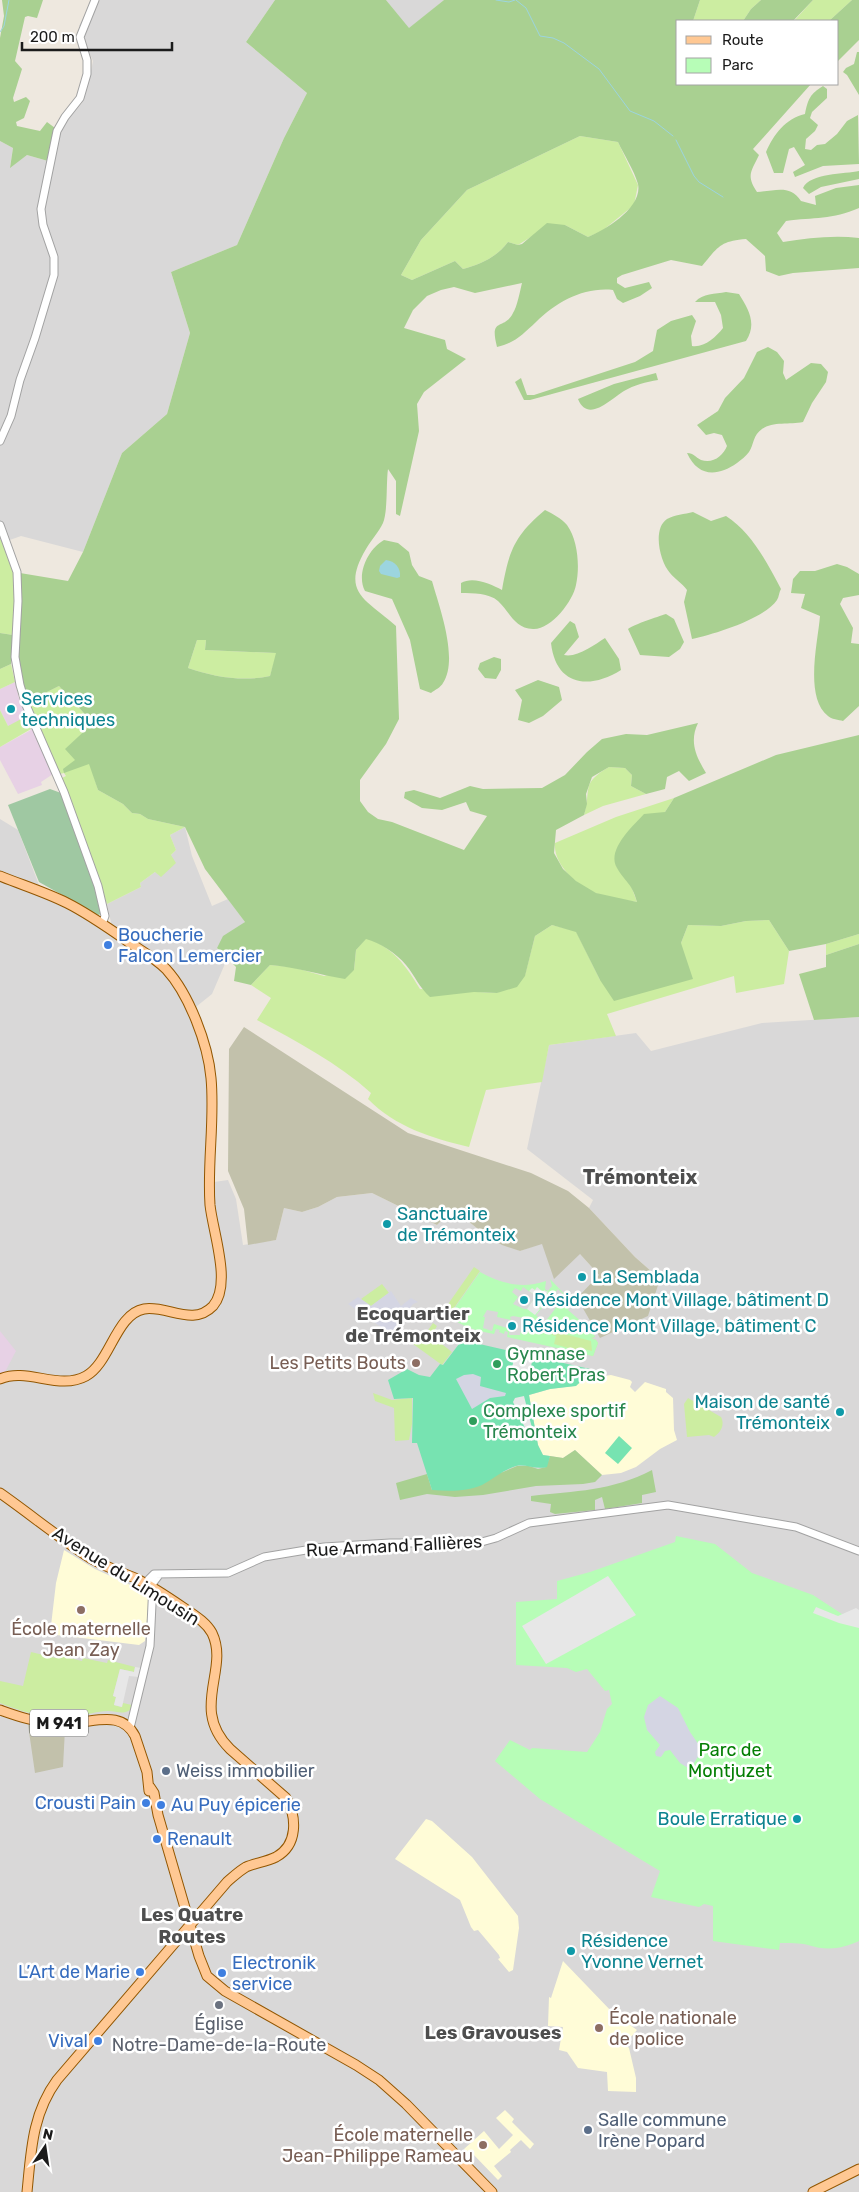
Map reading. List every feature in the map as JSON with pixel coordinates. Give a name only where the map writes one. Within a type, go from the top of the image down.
[{"type":"main road","points":[[0,876],[68,904],[102,924],[166,969],[187,1001],[204,1048],[210,1072],[210,1193],[222,1284],[218,1298],[210,1308],[195,1315],[149,1308],[135,1312],[127,1320],[94,1370],[79,1379],[67,1382],[12,1375],[0,1379]]},
{"type":"main road","name":"Avenue du Limousin","points":[[0,1493],[90,1558],[149,1586],[193,1614],[211,1633],[216,1653],[211,1702],[215,1729],[230,1749],[281,1792],[289,1802],[293,1815],[292,1838],[285,1850],[273,1858],[244,1868],[234,1876],[190,1924],[61,2074],[39,2112],[34,2130],[27,2192]]},
{"type":"main road","name":"M 941","points":[[0,1710],[45,1722],[78,1722],[106,1718],[122,1722]]},
{"type":"main road","points":[[122,1722],[130,1728],[135,1736],[147,1779],[148,1792],[157,1811],[202,1966],[207,1976],[225,1991],[379,2080],[406,2104],[492,2192]]},
{"type":"main road","points":[[813,2192],[859,2170]]},
{"type":"street","points":[[0,441],[11,416],[22,372],[35,338],[54,275],[53,251],[42,217],[43,200],[57,131],[80,98],[86,80],[87,60],[80,37],[95,0]]},
{"type":"street","points":[[0,525],[8,544],[18,586],[15,651],[20,685],[30,714],[64,792],[98,886],[105,916],[102,924]]},
{"type":"street","name":"Rue Armand Fallières","points":[[149,1586],[161,1573],[228,1572],[264,1557],[324,1547],[390,1543],[478,1543],[496,1538],[529,1523],[668,1505],[796,1528],[859,1551]]},
{"type":"street","points":[[130,1728],[150,1640],[149,1586]]},
{"type":"street","points":[[122,1722],[134,1711]]},
{"type":"shaded area","points":[[92,0],[275,0],[246,42],[307,93],[284,138],[237,245],[171,272],[190,333],[167,414],[122,453],[83,552],[21,536],[7,541],[0,540],[0,141],[13,148],[10,167],[27,155],[48,161],[54,135],[60,136],[65,122],[82,103],[91,71],[93,61],[84,41],[85,31],[79,26]]},
{"type":"shaded area","points":[[386,0],[444,0],[409,29]]},
{"type":"shaded area","points":[[15,682],[19,698],[53,774],[41,782],[42,785],[18,794],[0,760],[0,747],[31,730],[8,726],[0,710],[0,689]]},
{"type":"shaded area","points":[[0,819],[18,830],[42,893],[112,927],[107,904],[141,887],[140,883],[155,872],[176,850],[170,835],[185,827],[192,856],[212,906],[228,899],[245,922],[217,948],[227,959],[212,994],[197,1006],[196,1023],[210,1070],[214,1182],[228,1180],[236,1199],[243,1245],[276,1240],[284,1208],[302,1212],[318,1207],[337,1197],[372,1193],[437,1225],[453,1209],[488,1237],[520,1251],[542,1243],[580,1254],[599,1275],[660,1279],[635,1257],[589,1208],[593,1200],[527,1149],[549,1045],[636,1033],[651,1051],[762,1023],[859,1017],[859,2192],[0,2192]]},
{"type":"shaded area","points":[[244,1027],[408,1133],[531,1173],[568,1191],[589,1208],[635,1257],[660,1279],[648,1316],[600,1338],[577,1298],[599,1275],[580,1254],[554,1279],[542,1244],[520,1251],[502,1245],[488,1237],[453,1209],[437,1225],[372,1193],[337,1197],[318,1207],[302,1212],[284,1208],[276,1240],[248,1245],[244,1209],[228,1171],[229,1049]]},
{"type":"shaded area","points":[[537,1287],[543,1292],[544,1290],[548,1292],[545,1296],[548,1299],[546,1302],[542,1300],[544,1304],[540,1308],[538,1307],[540,1309],[535,1315],[527,1309],[536,1296],[529,1291],[532,1288],[535,1290]]},
{"type":"shaded area","points":[[391,1291],[401,1306],[411,1298],[418,1302],[413,1304],[391,1334],[348,1304],[358,1297],[371,1306]]},
{"type":"shaded area","points":[[0,1331],[16,1351],[5,1372],[0,1375]]},
{"type":"shaded area","points":[[515,1353],[533,1357],[530,1371],[512,1368]]},
{"type":"shaded area","points":[[473,1374],[481,1377],[480,1386],[506,1393],[505,1396],[490,1398],[472,1409],[456,1379],[464,1375]]},
{"type":"shaded area","points":[[589,1374],[595,1379],[611,1375],[630,1380],[632,1382],[630,1387],[635,1392],[645,1382],[666,1389],[666,1392],[673,1398],[674,1430],[677,1440],[660,1449],[636,1467],[621,1473],[602,1475],[575,1450],[563,1458],[543,1455],[538,1445],[529,1395],[550,1389],[574,1386]]},
{"type":"shaded area","points":[[524,1396],[535,1440],[531,1441],[513,1402],[515,1398]]},
{"type":"shaded area","points":[[64,1550],[95,1569],[137,1588],[149,1596],[145,1641],[139,1645],[74,1637],[71,1634],[64,1636],[50,1634],[56,1583]]},
{"type":"shaded area","points":[[608,1576],[636,1615],[546,1664],[522,1626]]},
{"type":"shaded area","points":[[816,1607],[838,1616],[856,1608],[859,1610],[859,1628],[813,1613]]},
{"type":"shaded area","points":[[135,1667],[141,1668],[139,1677],[129,1676],[122,1707],[114,1705],[116,1697],[113,1696],[120,1669],[134,1672]]},
{"type":"shaded area","points":[[660,1696],[678,1708],[690,1732],[701,1748],[701,1752],[692,1766],[688,1768],[680,1763],[670,1750],[665,1751],[661,1757],[656,1756],[655,1752],[660,1745],[647,1730],[644,1717],[648,1705]]},
{"type":"shaded area","points":[[28,1725],[41,1728],[65,1729],[63,1767],[35,1773]]},
{"type":"shaded area","points":[[426,1819],[432,1821],[472,1857],[518,1916],[519,1928],[513,1970],[509,1972],[498,1959],[500,1958],[499,1955],[478,1930],[474,1931],[460,1900],[395,1859]]},
{"type":"shaded area","name":"École nationale de police","points":[[563,1961],[613,2013],[637,2030],[625,2044],[629,2048],[636,2078],[636,2092],[608,2091],[607,2072],[578,2068],[567,2052],[559,2050],[563,2027],[548,2026],[549,1997],[551,1998]]},
{"type":"shaded area","name":"École maternelle Jean-Philippe Rameau","points":[[505,2110],[514,2119],[512,2122],[534,2144],[530,2149],[521,2140],[510,2150],[511,2152],[494,2166],[502,2176],[498,2180],[472,2153],[469,2155],[464,2149],[484,2131],[499,2149],[513,2135],[496,2118]]},
{"type":"green space","points":[[2,0],[43,0],[37,18],[25,17],[15,61],[22,69],[13,98],[14,102],[26,97],[30,101],[24,118],[16,122],[17,126],[40,131],[47,122],[55,128],[48,161],[27,155],[10,168],[13,148],[0,141],[0,38],[4,16]]},
{"type":"green space","points":[[275,0],[386,0],[409,28],[444,0],[700,0],[693,20],[676,20],[676,85],[810,85],[753,149],[759,155],[751,173],[752,181],[757,192],[787,190],[792,192],[801,201],[816,205],[815,196],[836,188],[859,185],[859,208],[840,215],[786,221],[777,233],[783,242],[821,237],[859,238],[859,268],[793,273],[779,276],[766,271],[765,256],[746,239],[730,241],[720,246],[702,266],[671,260],[622,275],[617,278],[617,283],[625,288],[649,282],[652,288],[640,296],[623,303],[617,299],[613,290],[591,291],[571,297],[553,308],[518,337],[509,343],[497,347],[496,327],[506,322],[513,313],[522,283],[475,293],[454,287],[441,290],[427,296],[413,310],[404,328],[445,340],[447,349],[466,359],[424,392],[417,404],[419,431],[400,516],[396,514],[396,481],[388,469],[385,518],[366,549],[356,576],[356,586],[360,594],[396,626],[399,719],[386,744],[360,780],[360,801],[368,812],[378,819],[392,822],[464,850],[487,816],[470,811],[466,802],[442,810],[422,808],[404,798],[405,792],[414,790],[440,798],[470,786],[483,789],[542,788],[565,775],[602,739],[626,734],[647,735],[698,723],[695,730],[694,743],[699,761],[706,773],[689,781],[679,771],[667,777],[665,789],[646,794],[631,786],[632,775],[625,768],[609,767],[592,777],[586,794],[587,804],[584,815],[556,830],[554,853],[563,869],[576,881],[596,893],[637,902],[631,887],[617,868],[615,854],[622,839],[644,814],[665,812],[674,798],[776,755],[859,735],[859,934],[826,944],[789,951],[769,920],[746,921],[721,926],[688,925],[681,943],[693,979],[614,1001],[600,980],[576,932],[552,925],[535,936],[525,976],[517,987],[497,993],[474,992],[430,997],[398,956],[366,939],[356,950],[354,970],[345,979],[289,967],[270,965],[251,985],[234,981],[236,967],[217,948],[223,936],[245,922],[205,869],[185,827],[148,819],[140,814],[132,813],[123,804],[98,790],[89,764],[64,773],[63,769],[75,760],[65,749],[93,723],[59,686],[27,702],[18,658],[20,573],[68,581],[83,552],[122,453],[167,414],[190,333],[171,272],[237,245],[284,138],[307,93],[246,42]],"holes":[[[580,136],[618,142],[638,184],[638,193],[629,209],[604,229],[588,237],[565,225],[547,223],[522,244],[518,245],[508,242],[494,256],[476,265],[463,269],[455,261],[412,280],[401,275],[421,240],[467,190]],[[197,640],[206,640],[205,650],[276,653],[270,676],[249,679],[229,678],[188,668]]]},
{"type":"green space","points":[[700,0],[761,0],[751,9],[744,20],[693,20]]},
{"type":"green space","points":[[761,0],[813,0],[794,20],[744,20],[751,9]]},
{"type":"green space","points":[[813,0],[852,0],[830,20],[795,20]]},
{"type":"green space","points":[[852,0],[859,0],[859,40],[839,60],[839,20],[830,20]]},
{"type":"green space","points":[[857,52],[859,52],[859,95],[847,75],[843,72],[854,64]]},
{"type":"green space","points":[[823,86],[827,89],[827,98],[812,112],[810,118],[818,125],[815,131],[806,139],[805,149],[811,150],[817,145],[825,144],[837,134],[847,121],[858,115],[859,164],[823,166],[795,177],[793,172],[805,165],[794,147],[789,149],[783,173],[774,173],[766,152],[773,139],[786,123],[805,114],[810,97]]},
{"type":"green space","points":[[580,136],[618,142],[638,185],[634,205],[602,231],[588,237],[565,225],[534,235],[518,245],[508,242],[494,256],[470,267],[463,269],[455,261],[412,280],[401,275],[421,240],[467,190]]},
{"type":"green space","points":[[859,171],[859,179],[821,187],[809,194],[803,188],[813,179]]},
{"type":"green space","points":[[726,292],[739,294],[749,311],[751,329],[746,341],[530,400],[524,400],[515,382],[521,378],[527,395],[534,395],[635,362],[653,351],[657,330],[671,321],[692,315],[696,321],[691,336],[692,346],[705,344],[723,328],[721,315],[715,302],[695,302],[705,295]]},
{"type":"green space","points":[[768,347],[777,352],[784,361],[783,373],[786,380],[811,363],[821,364],[828,372],[826,382],[812,403],[803,422],[776,424],[766,427],[757,434],[749,452],[730,468],[715,472],[702,470],[691,461],[687,453],[693,454],[701,460],[710,461],[720,456],[727,446],[722,435],[714,433],[706,435],[697,425],[718,411],[725,398],[744,378],[757,352]]},
{"type":"green space","points":[[656,373],[658,380],[632,387],[594,409],[582,406],[578,399],[614,384]]},
{"type":"green space","points":[[545,510],[562,520],[571,531],[576,546],[577,578],[571,599],[554,620],[540,628],[533,629],[517,623],[498,601],[490,596],[461,593],[461,583],[471,580],[487,583],[502,590],[507,565],[514,545],[526,528]]},
{"type":"green space","points":[[693,512],[711,521],[726,516],[743,530],[758,548],[781,589],[777,600],[771,607],[761,613],[738,625],[692,639],[684,602],[687,590],[666,568],[659,546],[659,538],[662,524],[667,519]]},
{"type":"green space","points":[[0,540],[4,540],[14,574],[16,593],[13,635],[0,633]]},
{"type":"green space","points":[[384,540],[398,543],[409,552],[412,565],[419,576],[432,581],[443,618],[449,660],[443,683],[431,693],[420,689],[410,640],[392,599],[365,591],[362,577],[365,562],[373,549]]},
{"type":"green space","points":[[837,564],[859,574],[859,595],[843,598],[840,604],[853,628],[851,643],[859,644],[859,706],[843,721],[828,716],[816,696],[814,669],[820,616],[801,608],[805,594],[791,593],[793,579],[800,571],[815,571]]},
{"type":"green space","points":[[666,614],[674,619],[684,642],[680,649],[669,657],[640,655],[628,629]]},
{"type":"green space","points":[[570,621],[575,624],[579,637],[564,655],[580,653],[605,638],[619,659],[621,670],[609,676],[586,682],[567,676],[554,657],[551,643]]},
{"type":"green space","points":[[0,633],[13,635],[11,664],[0,669]]},
{"type":"green space","points":[[197,640],[206,640],[205,650],[277,653],[270,676],[249,679],[229,678],[188,668]]},
{"type":"green space","points":[[494,657],[501,659],[501,670],[496,679],[485,678],[478,669],[480,663]]},
{"type":"green space","points":[[11,664],[15,682],[0,689],[0,669]]},
{"type":"green space","points":[[538,680],[559,687],[562,700],[543,716],[529,723],[518,720],[522,700],[515,690]]},
{"type":"green space","points":[[59,686],[93,723],[66,749],[90,764],[98,790],[123,804],[132,813],[140,814],[148,819],[185,827],[170,835],[176,850],[171,855],[176,863],[161,877],[155,872],[140,883],[141,887],[107,904],[62,778],[66,776],[64,773],[60,774],[27,702]]},
{"type":"green space","points":[[0,710],[8,726],[25,717],[31,729],[0,747]]},
{"type":"green space","points":[[609,767],[625,768],[632,775],[631,786],[646,794],[603,806],[584,815],[590,783]]},
{"type":"green space","points":[[50,789],[61,793],[98,897],[101,914],[98,915],[39,882],[8,805]]},
{"type":"green space","points":[[674,798],[665,812],[616,866],[630,883],[637,902],[608,897],[590,891],[575,881],[562,867],[555,851],[555,843],[616,817]]},
{"type":"green space","points":[[769,920],[789,951],[784,984],[736,993],[734,976],[607,1014],[616,1036],[549,1045],[542,1082],[486,1090],[469,1147],[441,1140],[415,1130],[390,1117],[368,1099],[371,1093],[345,1072],[316,1053],[257,1020],[271,998],[251,985],[270,965],[292,967],[324,976],[354,970],[356,950],[366,938],[384,947],[398,958],[420,989],[497,993],[525,975],[535,936],[552,925],[576,931],[600,980],[681,943],[688,925],[721,926],[746,921]]},
{"type":"green space","points":[[859,934],[859,944],[826,955],[826,944]]},
{"type":"green space","points":[[859,944],[859,1017],[814,1020],[799,974],[826,967],[826,955]]},
{"type":"green space","points":[[474,1267],[480,1271],[449,1315],[444,1310]]},
{"type":"green space","points":[[480,1272],[496,1280],[512,1284],[529,1285],[546,1281],[545,1289],[548,1291],[552,1286],[550,1279],[573,1303],[568,1310],[592,1331],[595,1337],[591,1338],[598,1343],[593,1356],[507,1337],[508,1332],[505,1331],[504,1334],[496,1329],[494,1334],[476,1330],[464,1326],[449,1316]],"holes":[[[523,1287],[536,1296],[527,1309],[513,1304],[518,1297],[512,1292],[515,1288],[521,1291]],[[558,1289],[565,1296],[545,1322],[542,1322],[536,1315]],[[487,1310],[498,1312],[497,1317],[511,1320],[510,1317],[513,1316],[524,1318],[520,1335],[509,1335],[510,1327],[507,1328],[494,1324],[492,1331],[483,1328],[485,1317],[483,1317]],[[553,1331],[591,1341],[592,1351],[580,1348],[579,1351],[554,1344],[556,1336],[552,1335]]]},
{"type":"green space","points":[[382,1284],[389,1293],[371,1306],[361,1299]]},
{"type":"green space","points":[[568,1311],[592,1331],[595,1337],[591,1338],[598,1343],[593,1356],[541,1343]]},
{"type":"green space","points":[[433,1323],[437,1326],[430,1338],[434,1338],[452,1352],[442,1365],[413,1344],[420,1334],[424,1336]]},
{"type":"green space","name":"Complexe sportif Trémonteix","points":[[462,1340],[590,1369],[589,1374],[576,1386],[550,1389],[529,1395],[538,1445],[543,1455],[550,1456],[547,1467],[516,1466],[482,1485],[470,1489],[432,1490],[417,1443],[412,1443],[413,1398],[394,1399],[388,1380],[407,1369],[419,1375],[430,1377],[440,1364],[443,1365]]},
{"type":"green space","points":[[373,1393],[392,1400],[412,1398],[412,1424],[409,1440],[395,1441],[394,1408],[375,1401]]},
{"type":"green space","points":[[688,1398],[721,1417],[722,1428],[714,1437],[709,1435],[687,1437],[684,1404]]},
{"type":"green space","points":[[619,1436],[632,1448],[618,1464],[605,1453]]},
{"type":"green space","points":[[575,1450],[602,1475],[595,1482],[536,1486],[483,1495],[455,1497],[427,1494],[400,1500],[396,1483],[427,1474],[432,1490],[503,1472],[517,1466],[529,1466],[538,1469],[546,1467],[550,1456],[563,1458]]},
{"type":"green space","points":[[652,1470],[656,1492],[642,1495],[642,1503],[605,1509],[602,1497],[595,1500],[595,1510],[555,1514],[550,1512],[551,1504],[531,1501],[531,1496],[608,1486]]},
{"type":"green space","name":"Parc de Montjuzet","points":[[676,1536],[715,1544],[752,1573],[813,1595],[842,1614],[859,1612],[859,1941],[846,1946],[828,1948],[780,1943],[779,1950],[713,1941],[713,1906],[704,1904],[699,1907],[651,1897],[660,1871],[540,1799],[495,1761],[510,1740],[530,1750],[532,1748],[587,1752],[600,1732],[607,1709],[612,1704],[609,1690],[605,1691],[587,1669],[576,1672],[567,1668],[516,1665],[516,1602],[557,1599],[557,1581],[590,1572],[675,1542]]},
{"type":"green space","points":[[31,1652],[56,1658],[57,1655],[82,1661],[83,1658],[107,1663],[108,1660],[135,1667],[134,1672],[120,1669],[113,1696],[116,1697],[114,1705],[121,1707],[123,1703],[132,1705],[130,1710],[122,1713],[104,1711],[77,1716],[57,1717],[28,1713],[0,1703],[0,1681],[23,1686]]},
{"type":"water","points":[[386,560],[397,566],[400,571],[400,577],[381,574],[379,571],[380,566]]},
{"type":"waterway","points":[[0,32],[4,26],[9,0]]},
{"type":"waterway","points":[[496,0],[509,2],[515,0]]},
{"type":"waterway","points":[[516,0],[526,8],[540,36],[553,38],[564,43],[599,69],[630,111],[654,121],[673,136]]},
{"type":"waterway","points":[[676,140],[694,176],[699,182],[723,197]]},
{"type":"place","name":"Services techniques","points":[[11,709]]},
{"type":"place","name":"Boucherie Falcon Lemercier","points":[[108,945]]},
{"type":"place","name":"Sanctuaire de Trémonteix","points":[[387,1224]]},
{"type":"place","name":"La Semblada","points":[[582,1277]]},
{"type":"place","name":"Résidence Mont Village, bâtiment D","points":[[524,1300]]},
{"type":"place","name":"Résidence Mont Village, bâtiment C","points":[[512,1326]]},
{"type":"place","name":"Les Petits Bouts","points":[[416,1363]]},
{"type":"place","name":"Gymnase Robert Pras","points":[[497,1364]]},
{"type":"place","name":"Maison de santé Trémonteix","points":[[840,1412]]},
{"type":"place","name":"Complexe sportif Trémonteix","points":[[473,1421]]},
{"type":"place","name":"École maternelle Jean Zay","points":[[81,1610]]},
{"type":"place","name":"Weiss immobilier","points":[[166,1771]]},
{"type":"place","name":"Crousti Pain","points":[[146,1803]]},
{"type":"place","name":"Au Puy épicerie","points":[[161,1805]]},
{"type":"place","name":"Boule Erratique","points":[[797,1819]]},
{"type":"place","name":"Renault","points":[[157,1839]]},
{"type":"place","name":"Résidence Yvonne Vernet","points":[[571,1951]]},
{"type":"place","name":"L’Art de Marie","points":[[140,1972]]},
{"type":"place","name":"Electronik service","points":[[222,1973]]},
{"type":"place","name":"Église Notre-Dame-de-la-Route","points":[[219,2005]]},
{"type":"place","name":"École nationale de police","points":[[599,2028]]},
{"type":"place","name":"Vival","points":[[98,2041]]},
{"type":"place","name":"Salle commune Irène Popard","points":[[588,2130]]},
{"type":"place","name":"École maternelle Jean-Philippe Rameau","points":[[483,2145]]},
{"type":"district","name":"Trémonteix","points":[[640,1177]]},
{"type":"district","name":"Ecoquartier de Trémonteix","points":[[413,1324]]},
{"type":"district","name":"Les Quatre Routes","points":[[192,1925]]},
{"type":"district","name":"Les Gravouses","points":[[493,2032]]}]
